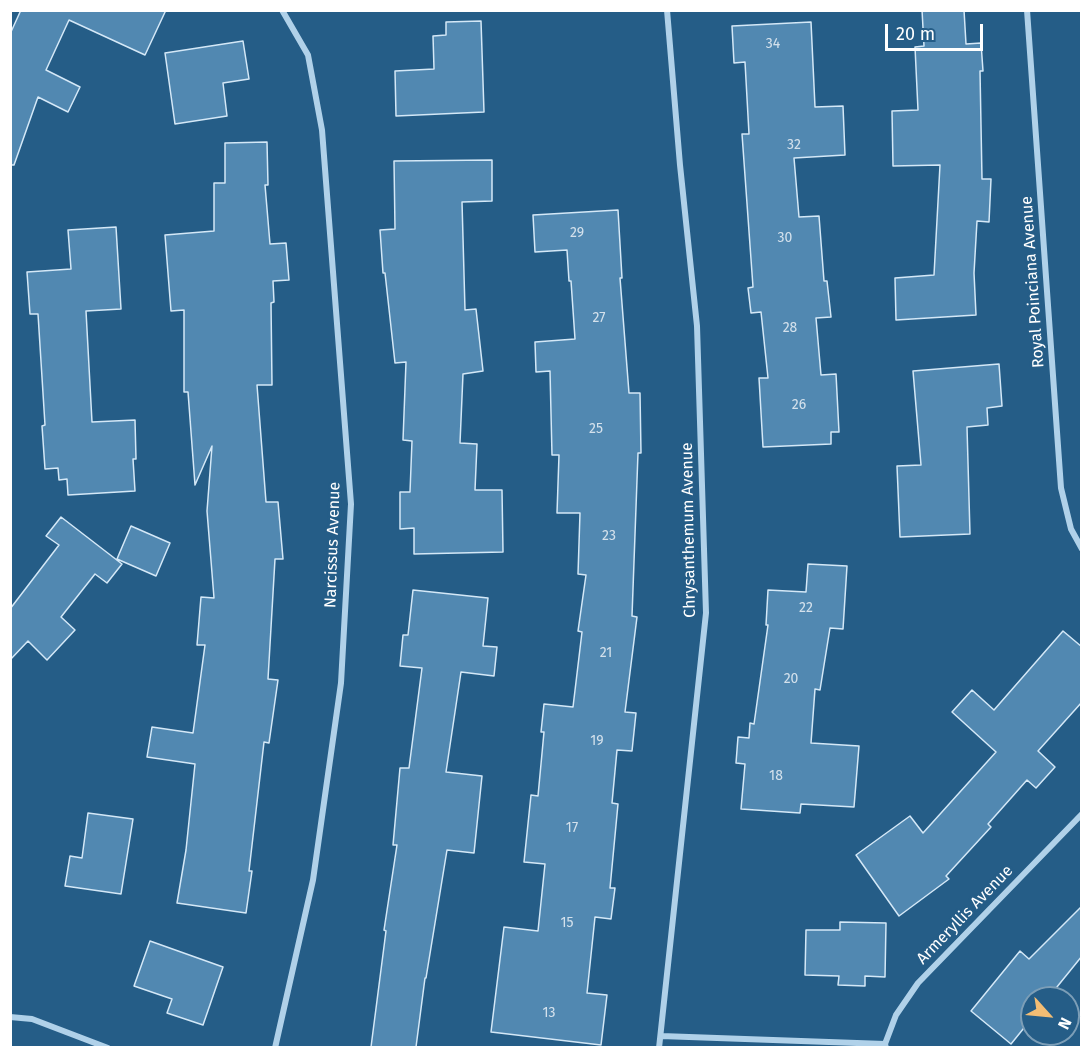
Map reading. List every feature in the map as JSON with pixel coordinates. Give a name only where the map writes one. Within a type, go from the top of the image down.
[{"type":"street","name":"Narcissus Avenue","points":[[274,1047],[313,880],[341,683],[351,504],[322,130],[308,55],[282,10]]},
{"type":"street","name":"Chrysanthemum Avenue","points":[[659,1047],[706,613],[698,326],[680,165],[667,10]]},
{"type":"street","name":"Royal Poinciana Avenue","points":[[1027,10],[1061,488],[1071,529],[1082,549]]},
{"type":"street","name":"Armeryllis Avenue","points":[[885,1046],[896,1015],[918,983],[1082,814]]},
{"type":"street","points":[[10,1017],[32,1019],[108,1047]]},
{"type":"street","points":[[661,1036],[885,1046]]},
{"type":"building","points":[[21,10],[166,10],[145,55],[69,20],[46,70],[80,87],[68,112],[38,97],[14,165],[10,165],[10,34]]},
{"type":"building","points":[[922,10],[964,10],[966,44],[981,43],[982,179],[991,179],[989,222],[977,221],[974,273],[976,315],[896,320],[895,278],[934,275],[940,165],[893,166],[892,111],[918,110],[915,47],[924,46]]},
{"type":"building","points":[[481,21],[484,112],[396,116],[395,71],[434,69],[433,36],[446,35],[446,22]]},
{"type":"building","points":[[811,22],[815,107],[843,106],[845,155],[794,158],[799,217],[819,216],[824,281],[827,281],[831,317],[816,318],[821,375],[836,374],[839,432],[831,432],[831,444],[763,447],[759,378],[768,378],[761,312],[751,313],[748,288],[753,287],[742,134],[749,134],[745,62],[734,63],[732,26]]},
{"type":"building","points":[[243,41],[249,79],[223,83],[227,116],[175,124],[165,53]]},
{"type":"building","points":[[267,142],[268,185],[265,185],[270,244],[286,243],[289,280],[273,281],[272,385],[257,385],[266,502],[278,502],[283,559],[275,559],[268,679],[278,680],[269,743],[264,742],[246,913],[177,903],[186,850],[195,764],[147,757],[152,727],[193,733],[205,645],[197,645],[201,597],[214,598],[207,511],[212,446],[195,485],[188,392],[184,392],[184,310],[171,311],[165,235],[214,231],[214,183],[225,183],[225,143]]},
{"type":"building","points":[[492,160],[492,201],[462,202],[465,310],[476,309],[483,371],[463,374],[460,443],[477,444],[475,490],[502,490],[503,552],[414,554],[414,528],[400,529],[400,492],[410,492],[412,441],[403,440],[406,362],[395,363],[385,273],[383,273],[380,230],[395,229],[394,161]]},
{"type":"building","points":[[618,210],[622,278],[620,278],[629,393],[640,393],[641,453],[638,453],[632,616],[637,617],[625,712],[636,713],[632,751],[617,750],[612,803],[618,804],[610,888],[615,888],[611,919],[595,917],[587,993],[607,995],[601,1045],[491,1032],[504,927],[538,931],[545,864],[524,862],[531,795],[538,796],[544,732],[541,732],[544,704],[573,707],[582,632],[578,631],[586,575],[578,574],[580,513],[557,513],[559,455],[552,455],[550,371],[536,372],[535,342],[575,339],[567,250],[535,252],[533,215]]},
{"type":"building","points":[[116,227],[121,309],[86,311],[92,422],[135,420],[136,459],[133,459],[135,491],[68,495],[67,479],[59,480],[58,468],[45,469],[42,426],[45,425],[38,314],[30,314],[27,272],[71,269],[68,230]]},
{"type":"building","points":[[999,364],[1002,406],[987,408],[988,425],[967,427],[970,534],[900,537],[897,466],[921,465],[913,371]]},
{"type":"building","points":[[61,517],[122,564],[107,583],[95,574],[61,617],[75,630],[47,660],[28,641],[10,660],[10,609],[59,545],[46,536]]},
{"type":"building","points":[[131,526],[170,543],[156,576],[117,559]]},
{"type":"building","points":[[808,564],[847,566],[843,629],[830,628],[820,690],[815,689],[811,743],[859,746],[854,807],[801,804],[800,813],[741,809],[745,764],[736,763],[738,737],[749,738],[750,723],[754,724],[768,625],[766,625],[768,590],[806,592]]},
{"type":"building","points":[[413,590],[488,598],[483,646],[497,647],[494,676],[461,672],[446,772],[482,776],[474,853],[447,850],[425,978],[416,1047],[371,1047],[386,931],[384,930],[397,845],[393,845],[400,768],[409,768],[422,668],[400,666],[403,635],[408,635]]},
{"type":"building","points":[[1063,631],[1082,647],[1082,702],[1038,751],[1055,767],[1036,788],[1027,780],[988,824],[991,827],[946,876],[949,879],[899,916],[856,855],[910,816],[923,833],[996,752],[952,712],[972,690],[994,710]]},
{"type":"building","points":[[88,813],[133,819],[121,894],[65,886],[70,856],[82,858]]},
{"type":"building","points":[[1082,906],[1082,956],[1058,986],[1020,986],[1020,1033],[1011,1044],[971,1011],[1020,951],[1029,959]]},
{"type":"building","points":[[840,922],[886,923],[885,977],[865,976],[865,986],[838,985],[839,976],[805,975],[806,930],[840,930]]},
{"type":"building","points":[[150,941],[223,967],[203,1025],[167,1013],[172,999],[134,986]]}]
